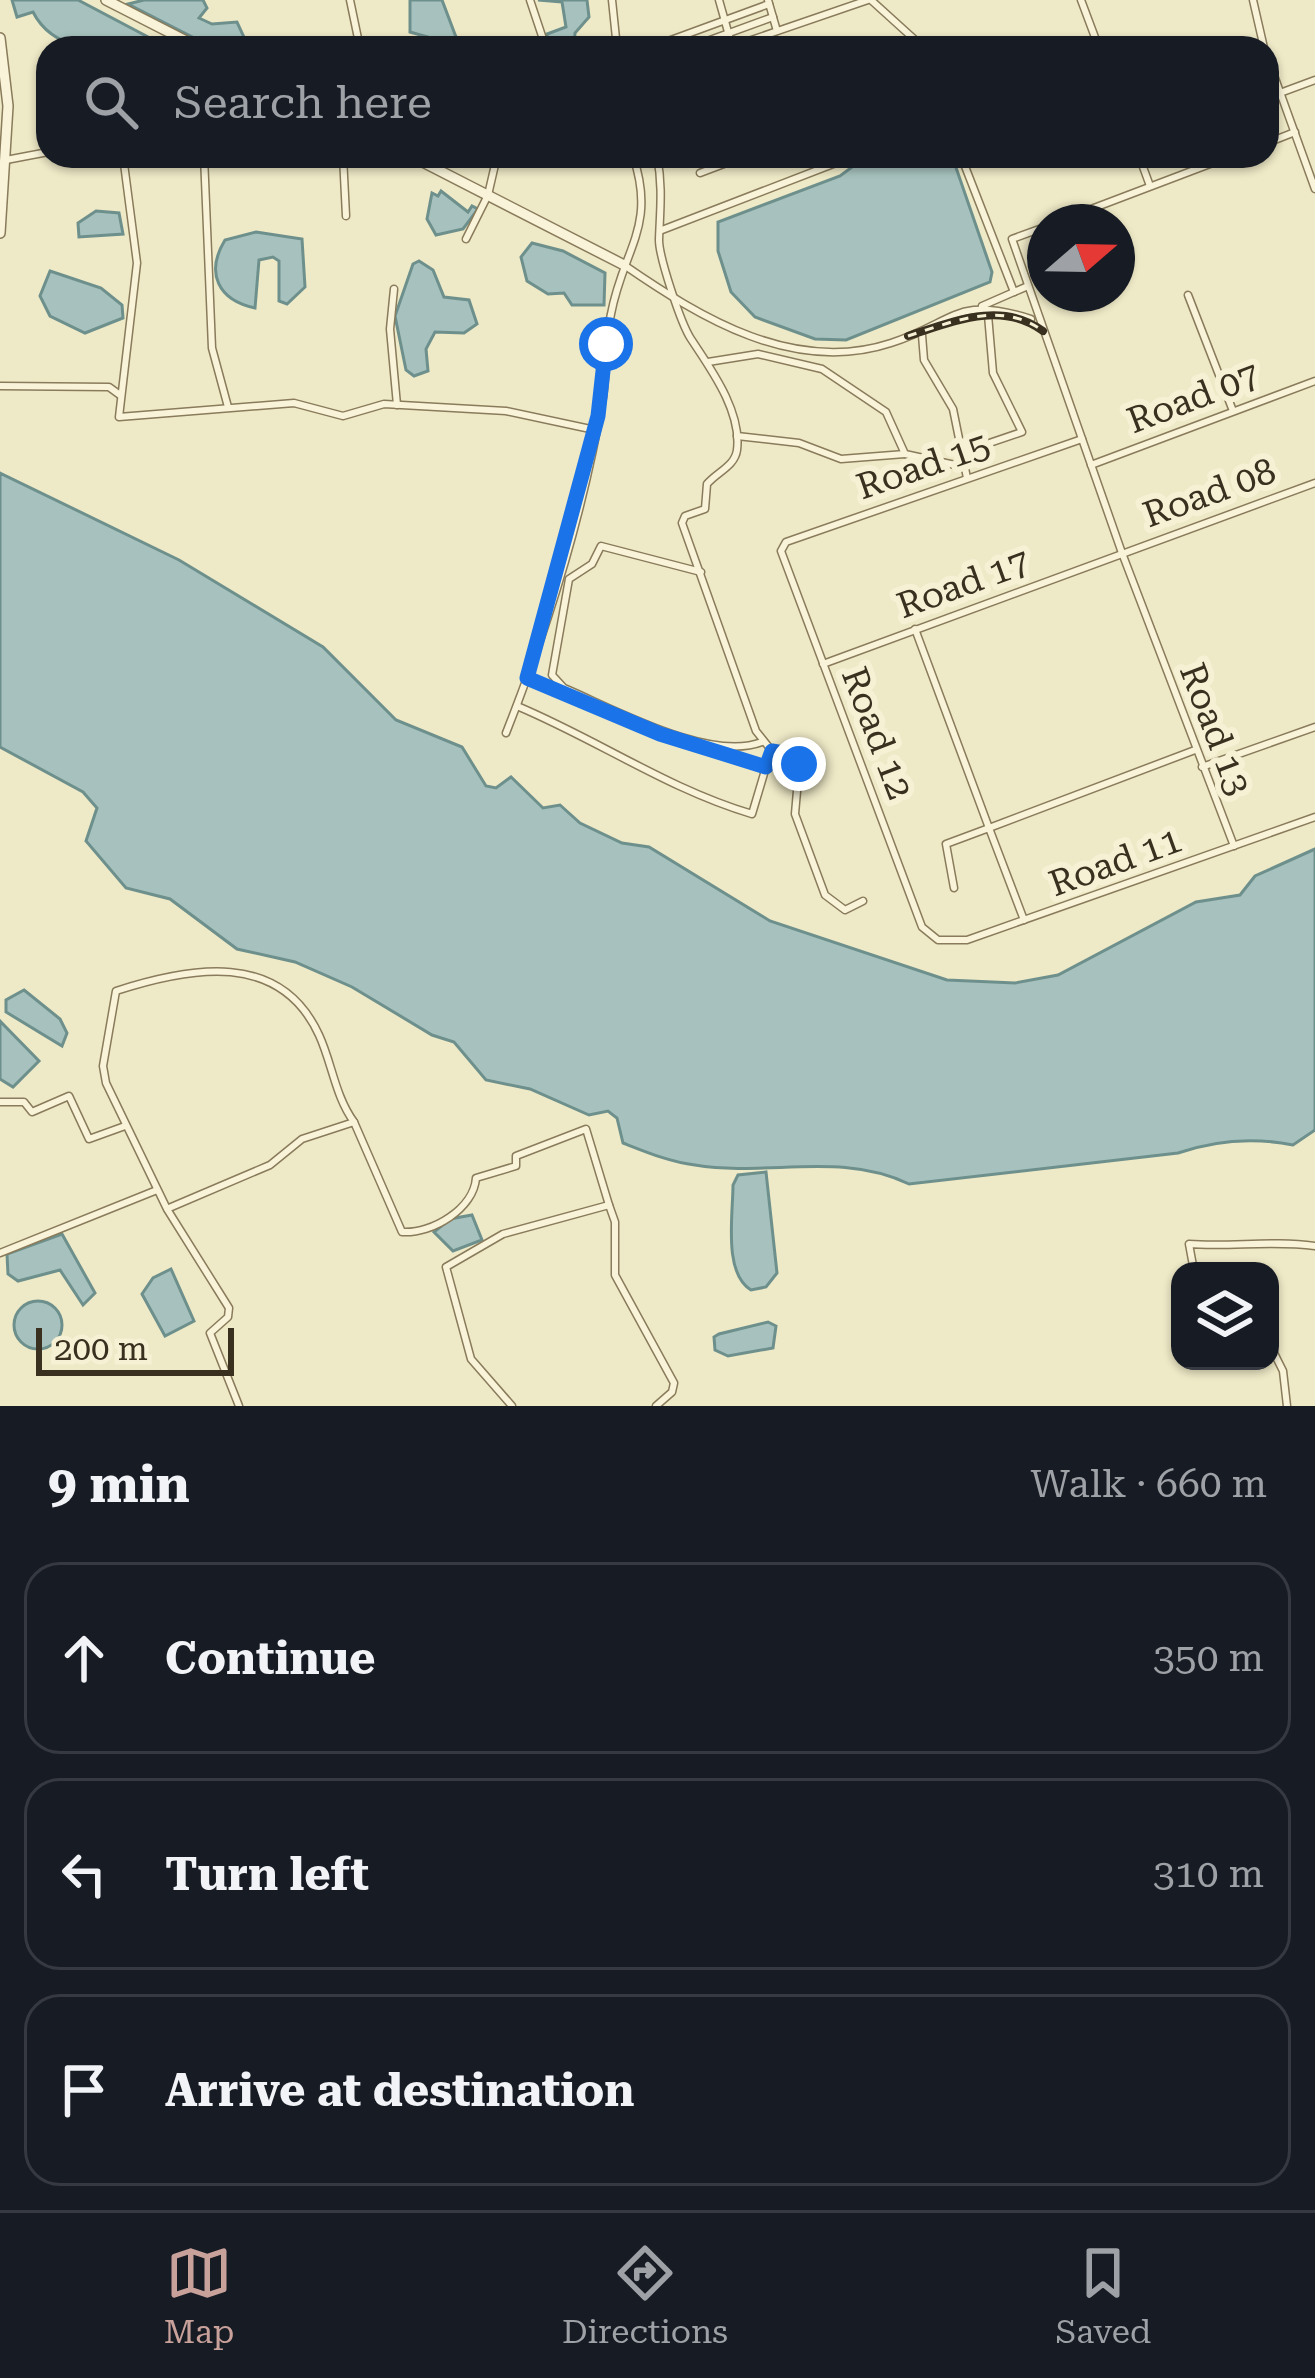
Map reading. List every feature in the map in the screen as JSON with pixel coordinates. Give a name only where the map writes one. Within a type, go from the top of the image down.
[{"type":"street","points":[[106,0],[176,36]]},
{"type":"street","points":[[350,0],[358,36]]},
{"type":"street","points":[[530,0],[542,36]]},
{"type":"street","points":[[612,0],[616,36]]},
{"type":"street","points":[[719,0],[728,34]]},
{"type":"street","points":[[762,36],[870,0],[910,36]]},
{"type":"street","points":[[1082,0],[1095,36]]},
{"type":"street","points":[[1252,0],[1261,36]]},
{"type":"street","points":[[683,36],[769,2],[777,31]]},
{"type":"street","points":[[722,36],[773,17]]},
{"type":"street","points":[[0,38],[6,160],[0,233]]},
{"type":"street","points":[[1315,80],[1280,93],[1315,189]]},
{"type":"street","points":[[1279,138],[1294,132]]},
{"type":"street","points":[[6,160],[36,154]]},
{"type":"street","points":[[125,168],[137,262],[119,417],[305,404],[343,416],[375,405],[397,405],[506,411],[595,430]]},
{"type":"street","points":[[204,168],[212,348],[228,408]]},
{"type":"street","points":[[344,168],[346,216]]},
{"type":"street","points":[[434,168],[624,265],[677,302],[731,328],[799,350],[888,344],[960,310],[982,307],[1030,319]]},
{"type":"street","points":[[466,238],[488,196],[494,168]]},
{"type":"street","points":[[506,733],[527,678],[595,430],[609,322],[624,265],[643,219],[645,200],[637,168]]},
{"type":"street","points":[[659,168],[664,208],[661,250],[691,339],[729,405],[737,436],[736,457],[707,484],[704,509],[682,519],[762,742],[772,751],[800,755],[795,814],[825,895],[845,910],[863,901]]},
{"type":"street","points":[[700,173],[713,168]]},
{"type":"street","points":[[661,231],[823,168]]},
{"type":"street","points":[[967,168],[1014,292]]},
{"type":"street","points":[[1143,168],[1150,186]]},
{"type":"street","points":[[1104,204],[1199,168]]},
{"type":"street","name":"Road 13","points":[[1027,233],[1012,239],[1027,283]]},
{"type":"street","points":[[960,453],[1022,432],[993,373],[982,306],[1027,286]]},
{"type":"street","points":[[394,289],[390,329],[397,405]]},
{"type":"street","points":[[1188,295],[1233,411]]},
{"type":"street","name":"Road 13","points":[[1037,312],[1122,553],[1234,846]]},
{"type":"street","points":[[922,335],[924,360],[953,409],[968,478]]},
{"type":"street","points":[[708,362],[758,354],[822,369],[881,407],[905,454]]},
{"type":"street","name":"Road 07","points":[[1091,465],[1315,381]]},
{"type":"street","points":[[0,386],[109,387],[120,395]]},
{"type":"street","points":[[737,436],[799,443],[842,459],[905,454],[964,466]]},
{"type":"street","name":"Road 15","points":[[782,545],[1082,439]]},
{"type":"street","name":"Road 08","points":[[1122,553],[1315,483]]},
{"type":"street","name":"Road 12","points":[[782,545],[922,927],[931,938]]},
{"type":"street","points":[[701,572],[601,546],[592,564],[569,580],[552,675],[564,688],[702,742],[729,750],[762,742]]},
{"type":"street","name":"Road 17","points":[[823,664],[1122,553]]},
{"type":"street","points":[[915,628],[1024,920]]},
{"type":"street","points":[[527,678],[660,734],[766,767]]},
{"type":"street","points":[[516,706],[606,746],[666,782],[752,814],[772,751]]},
{"type":"street","points":[[1202,767],[1315,728]]},
{"type":"street","points":[[954,888],[946,844],[1195,750]]},
{"type":"street","name":"Road 11","points":[[931,938],[958,943],[1315,817]]},
{"type":"street","points":[[238,1406],[210,1334],[228,1317],[229,1308],[167,1209],[103,1072],[116,991],[225,970],[267,976],[302,1005],[402,1232],[437,1223],[468,1203],[476,1178],[510,1168],[518,1163],[516,1156],[586,1129],[615,1222],[615,1275],[674,1383],[672,1392],[656,1406]]},
{"type":"street","points":[[0,1102],[24,1102],[32,1112],[69,1096],[89,1139],[126,1125]]},
{"type":"street","points":[[167,1209],[270,1165],[302,1139],[354,1122]]},
{"type":"street","points":[[0,1253],[157,1190]]},
{"type":"street","points":[[512,1406],[471,1359],[446,1267],[516,1229],[609,1205]]},
{"type":"street","points":[[1192,1262],[1189,1244],[1237,1247],[1275,1241],[1315,1246]]},
{"type":"street","points":[[1279,1363],[1287,1406]]},
{"type":"water","points":[[12,0],[78,0],[146,36],[55,36],[33,12],[17,17]]},
{"type":"water","points":[[203,0],[207,8],[199,18],[212,24],[237,22],[243,36],[190,36],[128,4]]},
{"type":"water","points":[[410,0],[442,0],[456,36],[424,36],[410,32]]},
{"type":"water","points":[[538,0],[587,0],[589,17],[575,36],[547,36],[566,27],[562,2]]},
{"type":"water","points":[[851,168],[956,168],[992,272],[990,282],[846,340],[815,339],[755,317],[731,292],[718,251],[718,222]]},
{"type":"water","points":[[441,191],[468,212],[472,206],[478,209],[463,229],[436,235],[427,219],[432,193],[438,196]]},
{"type":"water","points":[[96,211],[119,213],[123,234],[79,237],[78,223]]},
{"type":"water","points":[[256,232],[302,239],[305,287],[287,304],[279,301],[279,261],[273,257],[259,260],[255,308],[232,299],[219,283],[216,263],[225,240]]},
{"type":"water","points":[[532,243],[563,251],[605,273],[604,305],[572,305],[564,293],[548,294],[527,281],[521,257]]},
{"type":"water","points":[[419,261],[433,270],[444,297],[469,300],[477,324],[464,333],[435,332],[426,349],[428,371],[414,376],[406,370],[395,316],[413,264]]},
{"type":"water","points":[[50,271],[101,288],[122,305],[123,318],[85,333],[50,316],[40,296]]},
{"type":"water","points":[[0,473],[179,560],[323,647],[396,720],[462,747],[486,786],[496,788],[511,777],[543,808],[560,805],[580,823],[622,843],[649,847],[770,921],[947,980],[1015,983],[1058,975],[1196,902],[1240,895],[1255,876],[1315,849],[1315,1130],[1293,1145],[1235,1141],[1178,1153],[909,1184],[857,1169],[722,1168],[676,1162],[623,1143],[617,1118],[608,1111],[589,1115],[530,1089],[486,1080],[454,1042],[432,1035],[352,987],[295,962],[237,949],[170,899],[126,888],[86,841],[97,808],[83,792],[0,747]]},
{"type":"water","points":[[24,990],[60,1019],[67,1033],[62,1046],[6,1012],[6,1000]]},
{"type":"water","points":[[0,1021],[39,1061],[13,1087],[0,1079]]},
{"type":"water","points":[[766,1172],[777,1273],[766,1287],[751,1290],[736,1271],[733,1257],[733,1185],[738,1175]]},
{"type":"water","points":[[472,1215],[482,1240],[453,1251],[434,1232],[450,1219]]},
{"type":"water","points":[[62,1234],[95,1293],[83,1305],[60,1270],[18,1281],[8,1274],[7,1254]]},
{"type":"water","points":[[171,1269],[194,1321],[165,1336],[142,1294],[153,1278]]},
{"type":"water","points":[[38,1301],[55,1308],[62,1325],[55,1342],[38,1349],[21,1342],[14,1325],[21,1308]]},
{"type":"water","points":[[768,1322],[776,1326],[773,1348],[728,1356],[715,1350],[714,1337],[719,1334]]},
{"type":"railway","points":[[908,336],[993,315],[1027,322],[1043,331]]},
{"type":"route","points":[[606,344],[598,416],[527,678],[660,734],[766,767],[772,751],[800,756],[799,764]]}]
